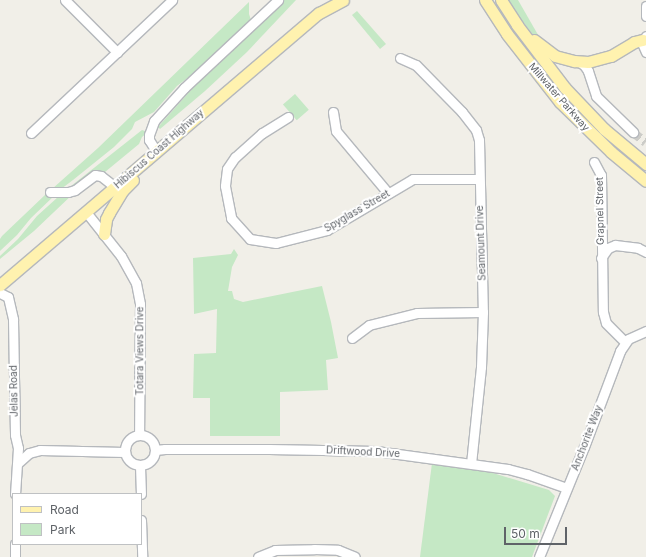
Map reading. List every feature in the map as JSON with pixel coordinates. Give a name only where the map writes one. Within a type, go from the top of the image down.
[{"type":"main road","name":"Hibiscus Coast Highway","points":[[318,13],[327,0]]},
{"type":"main road","name":"Hibiscus Coast Highway","points":[[0,285],[318,13],[343,0]]},
{"type":"main road","name":"Millwater Parkway","points":[[485,0],[507,34],[560,102],[611,152],[646,181]]},
{"type":"main road","name":"Millwater Parkway","points":[[501,0],[517,25],[565,88],[604,129],[646,164]]},
{"type":"main road","points":[[517,25],[549,52],[562,58],[578,62],[588,62],[611,56],[634,42],[644,38]]},
{"type":"main road","points":[[104,234],[106,219],[109,213],[123,190],[138,175],[144,161]]},
{"type":"street","points":[[65,0],[117,52]]},
{"type":"street","points":[[31,133],[172,0]]},
{"type":"street","points":[[156,151],[149,140],[149,135],[154,121],[184,88],[278,0]]},
{"type":"street","points":[[646,6],[646,16]]},
{"type":"street","points":[[644,38],[642,47],[646,52]]},
{"type":"street","name":"Seamount Drive","points":[[400,58],[416,65],[473,125],[479,140],[483,312],[481,367],[471,463]]},
{"type":"street","points":[[578,62],[584,66],[588,72],[596,96],[633,132]]},
{"type":"street","points":[[333,112],[336,131],[388,193]]},
{"type":"street","name":"Spyglass Street","points":[[288,117],[262,133],[235,157],[227,169],[225,186],[231,218],[238,228],[250,239],[276,243],[327,230],[413,179],[479,179]]},
{"type":"street","name":"Grapnel Street","points":[[594,162],[601,175],[601,258]]},
{"type":"street","points":[[50,192],[68,192],[75,190],[95,175],[101,176],[115,187]]},
{"type":"street","name":"Totara Views Drive","points":[[86,212],[122,256],[136,283],[140,304],[139,435]]},
{"type":"street","name":"Grapnel Street","points":[[601,258],[608,248],[615,245],[638,248],[646,252]]},
{"type":"street","points":[[601,258],[603,312],[606,323],[625,342],[632,336],[646,331]]},
{"type":"street","name":"Jelas Road","points":[[0,293],[8,297],[13,319],[15,435],[18,448],[18,463],[15,472],[15,493]]},
{"type":"street","points":[[352,338],[369,325],[417,313],[483,312]]},
{"type":"street","name":"Anchorite Way","points":[[539,557],[625,342]]},
{"type":"street","points":[[139,435],[151,439],[155,450],[152,459],[145,465],[140,466],[128,460],[124,452],[126,442],[130,438],[139,435]]},
{"type":"street","name":"Driftwood Drive","points":[[155,450],[269,448],[376,451],[471,463],[527,474],[567,488]]},
{"type":"street","points":[[18,463],[29,453],[40,450],[124,452]]},
{"type":"street","points":[[140,466],[141,493]]},
{"type":"street","points":[[15,545],[15,557]]},
{"type":"street","points":[[142,545],[142,557]]},
{"type":"street","points":[[258,557],[275,550],[338,550],[355,557]]},
{"type":"green space","points":[[281,0],[296,0],[247,52],[205,91],[160,129],[158,127],[215,63]]},
{"type":"green space","points":[[506,0],[518,0],[541,40],[534,36]]},
{"type":"green space","points":[[249,2],[249,14],[251,20],[198,70],[177,86],[154,112],[135,122],[132,129],[114,147],[61,189],[52,189],[98,148]]},
{"type":"green space","points":[[357,11],[386,44],[380,49],[352,15]]},
{"type":"green space","points":[[295,94],[309,110],[297,120],[283,104]]},
{"type":"green space","points":[[142,130],[148,132],[142,137],[139,144],[105,172],[97,171],[90,174],[72,190],[66,190]]},
{"type":"green space","points":[[74,193],[34,231],[0,259],[0,256],[18,239],[37,216],[58,197]]},
{"type":"green space","points":[[45,195],[55,195],[0,251],[0,239],[2,236]]},
{"type":"green space","points":[[234,249],[238,255],[232,267],[228,291],[232,291],[234,299],[243,302],[322,286],[331,322],[338,358],[326,360],[328,390],[280,392],[280,436],[210,436],[210,398],[193,398],[194,354],[216,353],[217,309],[194,314],[193,258],[231,254]]},
{"type":"green space","points":[[432,463],[483,470],[549,490],[555,496],[532,557],[420,557]]},
{"type":"tunnel","points":[[633,132],[646,142]]}]
